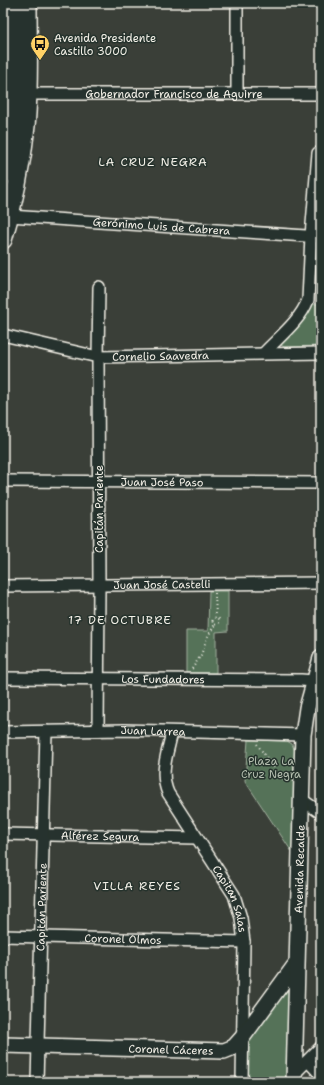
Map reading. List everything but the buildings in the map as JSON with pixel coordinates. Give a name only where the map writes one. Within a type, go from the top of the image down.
[{"type":"main road","points":[[3,175],[11,120],[13,3]]},
{"type":"main road","points":[[3,240],[22,154],[26,126],[28,94],[28,3]]},
{"type":"street","points":[[237,3],[237,94]]},
{"type":"street","points":[[3,82],[13,59]]},
{"type":"street","name":"Gobernador Francisco de Aguirre","points":[[28,94],[321,94]]},
{"type":"street","points":[[264,353],[304,309],[308,300],[316,237],[318,153]]},
{"type":"street","name":"Gerónimo Luis de Cabrera","points":[[7,217],[316,237]]},
{"type":"street","name":"Capitán Pariente","points":[[98,730],[99,287]]},
{"type":"street","name":"Cornelio Saavedra","points":[[3,335],[98,356],[321,353]]},
{"type":"street","name":"Juan José Paso","points":[[3,481],[321,483]]},
{"type":"street","name":"Juan José Castelli","points":[[3,586],[321,583]]},
{"type":"street","name":"Avenida Recalde","points":[[294,1078],[303,735],[307,708],[317,683],[321,658]]},
{"type":"street","name":"Los Fundadores","points":[[3,678],[99,677],[317,683]]},
{"type":"street","name":"Juan Larrea","points":[[3,732],[98,730],[303,735]]},
{"type":"street","name":"Capitán Pariente","points":[[37,1082],[42,936],[46,731]]},
{"type":"street","name":"Capitan Salas","points":[[172,732],[163,774],[164,784],[168,793],[234,895],[241,918],[244,942],[242,1082]]},
{"type":"street","points":[[301,799],[321,813]]},
{"type":"street","name":"Alférez Segura","points":[[3,834],[197,838]]},
{"type":"street","name":"Coronel Olmos","points":[[3,936],[244,942]]},
{"type":"street","name":"Coronel Cáceres","points":[[3,1045],[224,1051],[234,1047],[242,1038],[296,964]]},
{"type":"street","points":[[294,1078],[321,1047]]},
{"type":"street","points":[[308,1061],[321,1075]]},
{"type":"path","points":[[214,584],[216,617],[213,619],[213,623],[215,624]]},
{"type":"path","points":[[185,679],[198,661],[207,638],[215,624],[220,621],[216,617]]},
{"type":"path","points":[[252,734],[265,757],[301,799]]},
{"type":"green space","points":[[313,304],[321,304],[321,346],[284,347],[281,345],[281,342],[306,316]]},
{"type":"green space","points":[[209,591],[228,591],[228,631],[216,632],[216,673],[186,673],[186,631],[208,631]]},
{"type":"green space","name":"Plaza La Cruz Negra","points":[[248,740],[287,741],[292,744],[295,751],[294,855],[245,781]]},
{"type":"green space","points":[[286,986],[289,987],[287,1082],[246,1082],[248,1037]]},
{"type":"place","name":"Avenida Presidente Castillo 3000","points":[[40,61]]},
{"type":"district","name":"LA CRUZ NEGRA","points":[[153,162]]},
{"type":"district","name":"17 DE OCTUBRE","points":[[120,620]]},
{"type":"district","name":"VILLA REYES","points":[[137,886]]}]
